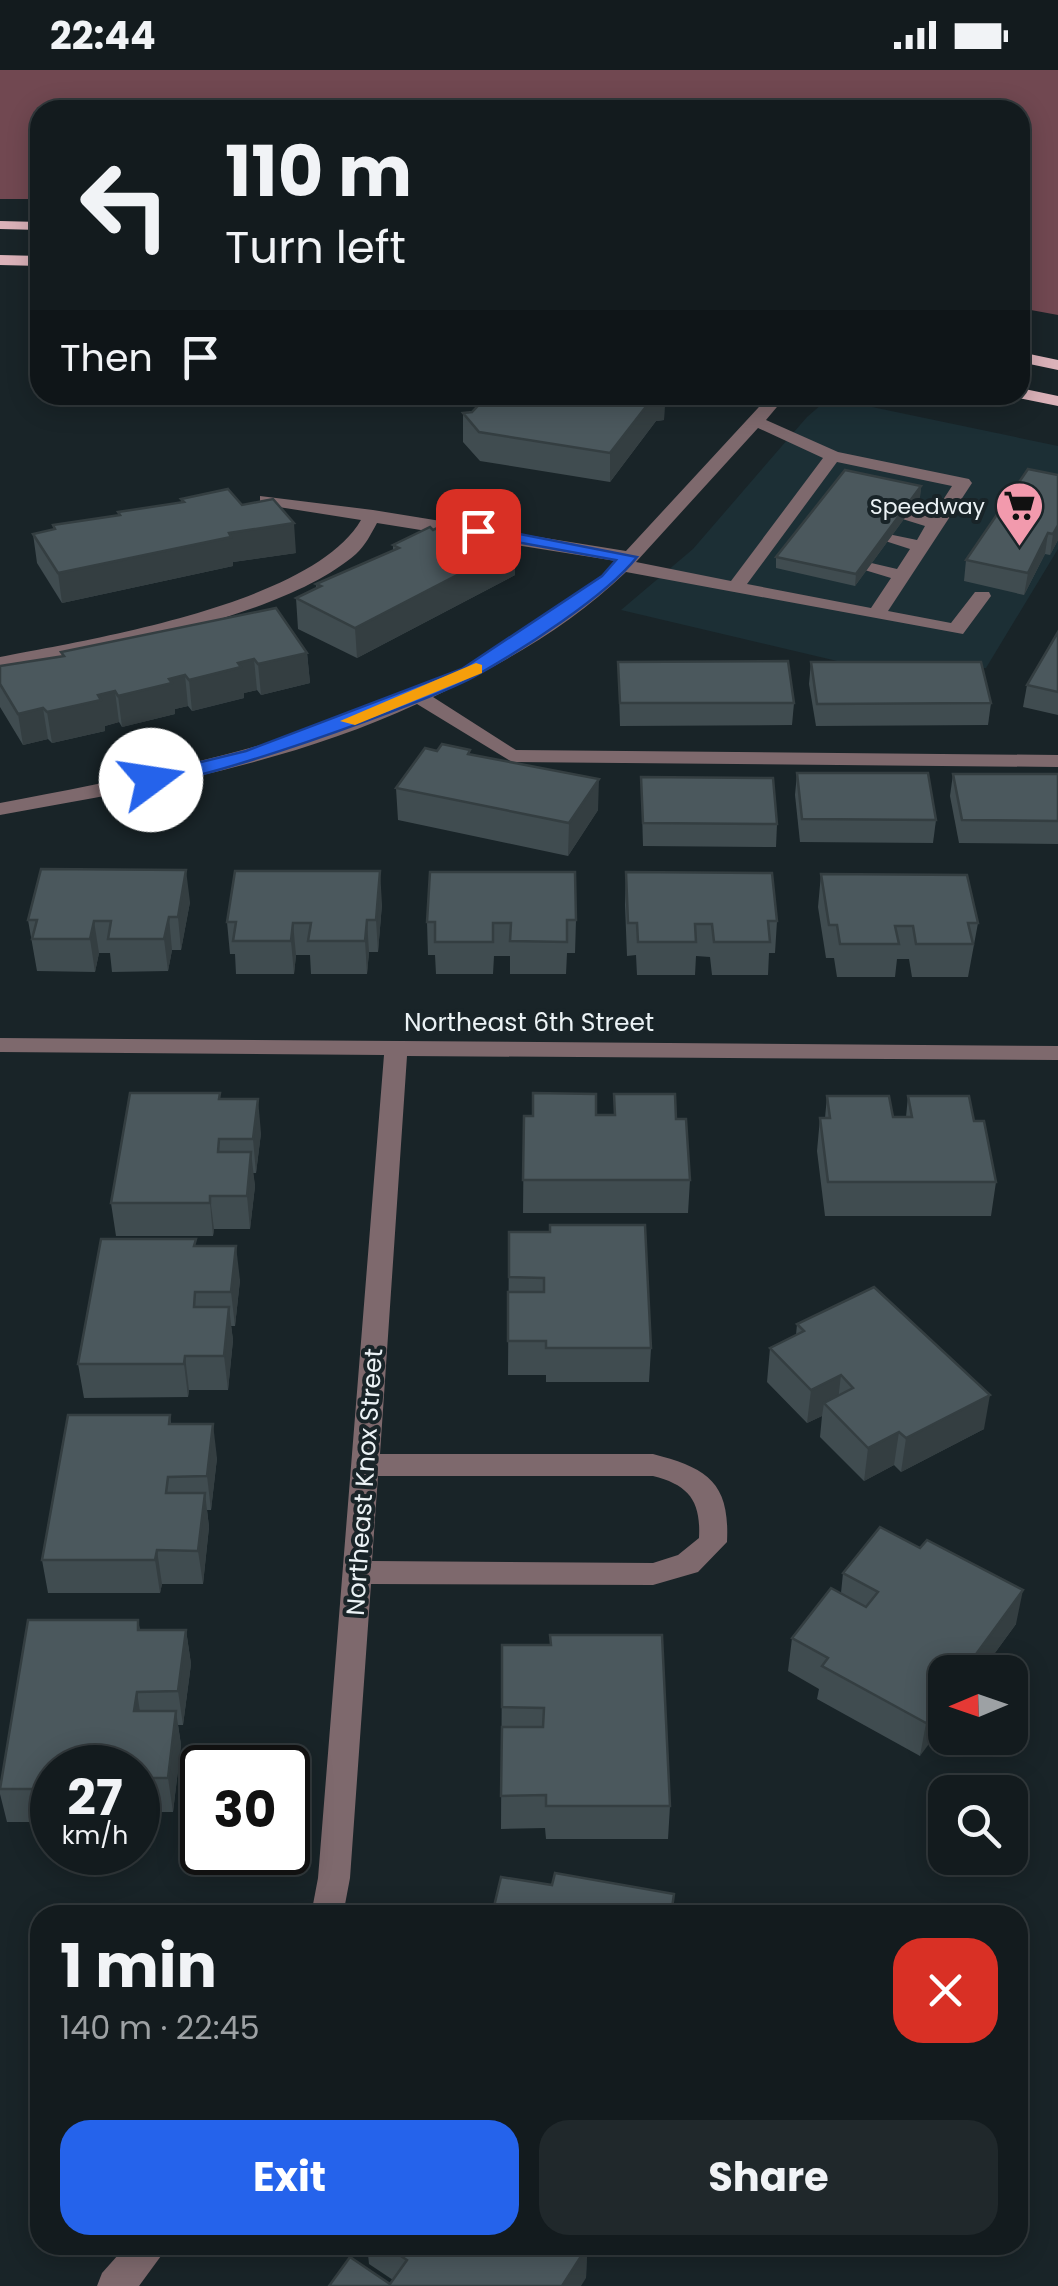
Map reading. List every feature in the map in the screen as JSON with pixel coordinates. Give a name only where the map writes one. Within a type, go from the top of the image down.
[{"type":"main road","points":[[0,225],[30,226]]},
{"type":"main road","points":[[0,260],[30,261]]},
{"type":"main road","points":[[1030,360],[1058,365]]},
{"type":"main road","points":[[1030,395],[1058,401]]},
{"type":"street","points":[[0,809],[117,789],[253,755],[469,673],[543,626],[624,561],[770,405]]},
{"type":"street","points":[[755,421],[833,456],[963,483],[876,615]]},
{"type":"street","points":[[735,588],[833,456]]},
{"type":"street","points":[[802,497],[826,501]]},
{"type":"street","points":[[266,500],[373,515],[624,561],[735,588],[956,630],[982,596]]},
{"type":"street","points":[[0,662],[166,624],[264,595],[350,551],[373,515]]},
{"type":"street","points":[[906,517],[936,523]]},
{"type":"street","points":[[785,519],[808,524]]},
{"type":"street","points":[[888,540],[921,546]]},
{"type":"street","points":[[764,547],[787,551]]},
{"type":"street","points":[[867,568],[902,575]]},
{"type":"street","points":[[417,695],[512,756],[1058,761]]},
{"type":"street","name":"Northeast 6th Street","points":[[0,1045],[1058,1053]]},
{"type":"street","name":"Northeast Knox Street","points":[[329,1905],[396,1049]]},
{"type":"street","points":[[357,1572],[653,1574],[688,1564],[713,1542],[716,1514],[707,1491],[684,1472],[653,1465],[365,1465]]},
{"type":"street","points":[[116,2286],[142,2255]]},
{"type":"shaded area","points":[[0,70],[1058,70],[1058,315],[1030,310],[1030,100],[30,100],[30,199],[0,199]]},
{"type":"shaded area","points":[[821,405],[862,405],[1058,446],[1058,549],[986,668],[871,669],[621,610],[693,549]]},
{"type":"building","points":[[479,405],[647,405],[610,453],[479,432],[463,413],[472,412]]},
{"type":"building","name":"Speedway","points":[[1028,469],[1058,475],[1058,525],[1053,534],[1048,533],[1028,573],[966,560]]},
{"type":"building","points":[[845,470],[921,486],[856,574],[776,557]]},
{"type":"building","points":[[228,489],[242,505],[273,499],[294,523],[229,533],[231,537],[58,573],[33,534],[55,529],[53,525],[184,502],[181,499]]},
{"type":"building","points":[[457,519],[515,545],[355,628],[296,598],[321,586],[316,584],[399,548],[393,545]]},
{"type":"building","points":[[276,608],[307,653],[258,664],[254,659],[238,663],[241,667],[189,680],[185,675],[169,679],[172,683],[118,696],[115,691],[98,695],[101,700],[47,712],[43,708],[18,714],[0,684],[0,666],[64,656],[61,652]]},
{"type":"building","points":[[1058,632],[1058,692],[1027,685]]},
{"type":"building","points":[[788,661],[794,703],[620,703],[618,662]]},
{"type":"building","points":[[811,662],[981,662],[991,703],[817,704]]},
{"type":"building","points":[[442,744],[470,750],[468,754],[599,779],[569,823],[396,788],[425,748],[437,751]]},
{"type":"building","points":[[797,773],[928,773],[936,820],[802,819]]},
{"type":"building","points":[[953,774],[1058,774],[1058,821],[962,820]]},
{"type":"building","points":[[641,777],[773,778],[777,824],[643,823]]},
{"type":"building","points":[[41,869],[186,870],[178,917],[169,917],[164,939],[108,939],[111,921],[94,921],[90,939],[32,939],[37,920],[28,920]]},
{"type":"building","points":[[235,871],[380,871],[376,920],[367,920],[365,941],[308,941],[311,923],[293,923],[291,941],[233,941],[236,922],[227,922]]},
{"type":"building","points":[[430,872],[575,872],[576,920],[567,920],[567,942],[510,941],[511,923],[493,923],[493,942],[435,942],[435,922],[427,922]]},
{"type":"building","points":[[626,872],[772,873],[777,921],[768,921],[770,942],[714,942],[712,924],[695,924],[696,942],[638,942],[637,923],[628,923]]},
{"type":"building","points":[[821,874],[967,875],[978,923],[968,923],[973,944],[916,944],[913,926],[895,926],[899,944],[840,944],[837,925],[829,925]]},
{"type":"building","points":[[130,1093],[220,1093],[219,1099],[258,1099],[253,1139],[219,1139],[218,1152],[251,1152],[247,1196],[210,1196],[210,1203],[111,1203]]},
{"type":"building","points":[[533,1093],[596,1094],[596,1115],[615,1115],[614,1094],[675,1094],[676,1119],[686,1119],[690,1180],[523,1180],[524,1116],[533,1116]]},
{"type":"building","points":[[827,1096],[889,1096],[893,1117],[912,1117],[908,1096],[969,1096],[974,1121],[984,1121],[996,1182],[828,1182],[820,1118],[830,1118]]},
{"type":"building","points":[[550,1225],[645,1225],[651,1348],[546,1348],[546,1341],[508,1341],[508,1292],[544,1292],[544,1278],[509,1277],[509,1232],[550,1232]]},
{"type":"building","points":[[101,1239],[196,1239],[194,1246],[236,1246],[231,1292],[195,1292],[194,1307],[229,1307],[224,1356],[185,1356],[184,1364],[78,1364]]},
{"type":"building","points":[[874,1287],[990,1395],[906,1438],[899,1432],[868,1448],[824,1403],[853,1388],[841,1375],[811,1390],[770,1348],[804,1331],[797,1324]]},
{"type":"building","points":[[68,1415],[170,1415],[169,1424],[213,1424],[207,1476],[168,1477],[166,1493],[205,1493],[198,1551],[157,1550],[155,1560],[42,1560]]},
{"type":"building","points":[[880,1527],[920,1548],[927,1540],[1023,1590],[975,1655],[928,1655],[926,1723],[822,1666],[828,1658],[792,1638],[831,1588],[866,1607],[878,1592],[843,1573]]},
{"type":"building","points":[[28,1620],[138,1620],[138,1630],[186,1630],[178,1691],[137,1692],[134,1711],[176,1711],[168,1778],[160,1778],[160,1745],[30,1745],[30,1789],[0,1789]]},
{"type":"building","points":[[550,1635],[662,1635],[670,1806],[546,1806],[546,1795],[501,1796],[502,1727],[543,1727],[544,1708],[502,1707],[502,1645],[551,1645]]},
{"type":"building","points":[[555,1873],[674,1894],[672,1905],[494,1905],[501,1877],[552,1885]]},
{"type":"building","points":[[399,2255],[582,2255],[562,2286],[329,2286],[350,2257],[390,2284],[407,2260]]},
{"type":"slow traffic","points":[[349,721],[476,669]]},
{"type":"place","name":"Speedway","points":[[1020,548]]},
{"type":"route","points":[[151,780],[253,755],[469,673],[608,579],[628,557],[478,531]]}]
